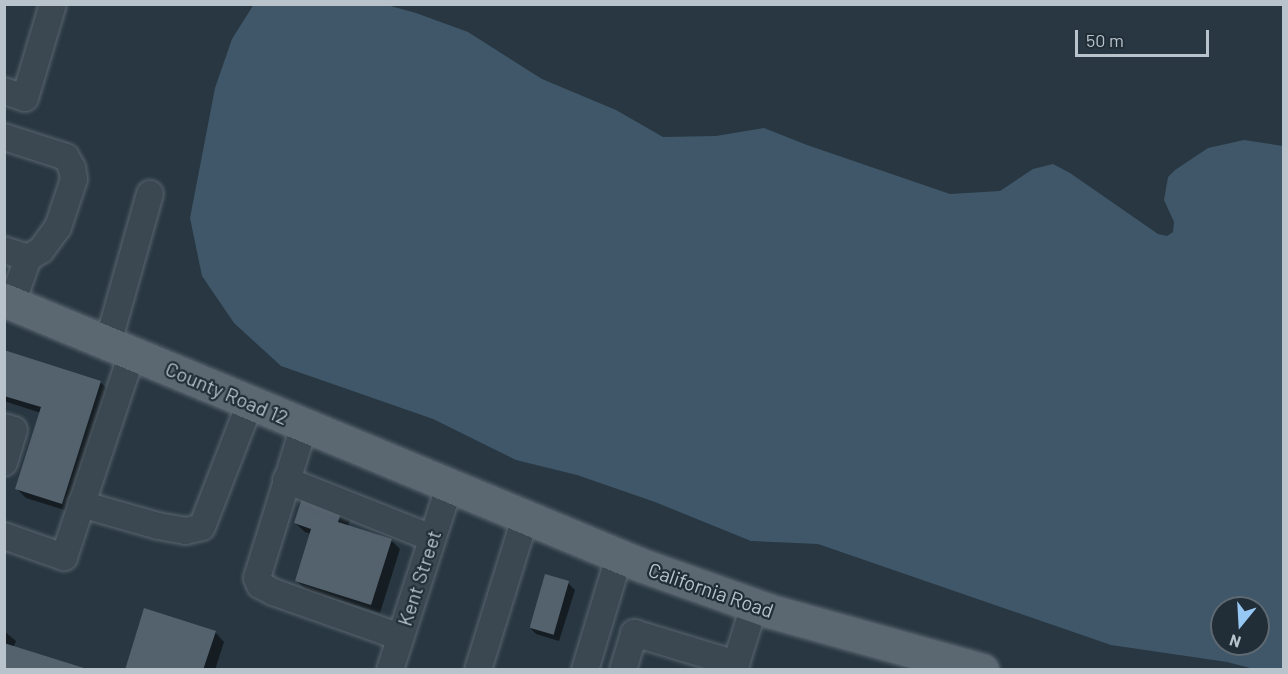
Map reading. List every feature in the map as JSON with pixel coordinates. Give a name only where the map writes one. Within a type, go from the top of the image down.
[{"type":"main road","name":"County Road 12","points":[[8,302],[449,487]]},
{"type":"main road","name":"California Road","points":[[449,487],[619,557],[908,660],[982,669]]},
{"type":"street","points":[[4,92],[24,98],[53,4]]},
{"type":"street","points":[[4,137],[66,157],[72,168],[74,179],[58,227],[41,250],[16,254],[8,302]]},
{"type":"street","points":[[4,536],[63,557],[81,504],[120,349],[150,194]]},
{"type":"street","points":[[81,504],[158,526],[186,531],[202,527],[250,403]]},
{"type":"street","points":[[304,426],[259,565],[257,578],[260,585],[273,592],[400,637]]},
{"type":"street","points":[[4,428],[14,430],[4,463]]},
{"type":"street","points":[[286,480],[432,537]]},
{"type":"street","name":"Kent Street","points":[[390,669],[449,487]]},
{"type":"street","points":[[478,669],[525,518]]},
{"type":"street","points":[[619,557],[586,665],[621,669],[634,633],[735,667],[754,606]]},
{"type":"water","points":[[254,4],[387,5],[468,32],[542,79],[616,110],[663,137],[716,136],[764,128],[950,194],[1000,191],[1033,169],[1053,164],[1070,173],[1158,234],[1167,236],[1173,232],[1174,222],[1164,200],[1168,177],[1175,170],[1208,148],[1244,140],[1283,146],[1283,669],[1254,669],[1227,662],[1111,645],[818,544],[751,541],[655,502],[577,475],[516,460],[433,419],[281,366],[234,323],[202,276],[190,218],[215,88],[232,39]]},
{"type":"building","points":[[4,350],[101,381],[62,504],[15,489],[41,407],[4,396]]},
{"type":"building","points":[[304,492],[344,504],[338,522],[392,539],[371,605],[295,581],[311,529],[294,523]]},
{"type":"building","points":[[545,574],[569,581],[554,635],[530,628]]},
{"type":"building","points":[[144,608],[216,631],[203,670],[125,670]]},
{"type":"building","points":[[4,643],[87,669],[87,670],[4,670]]}]
